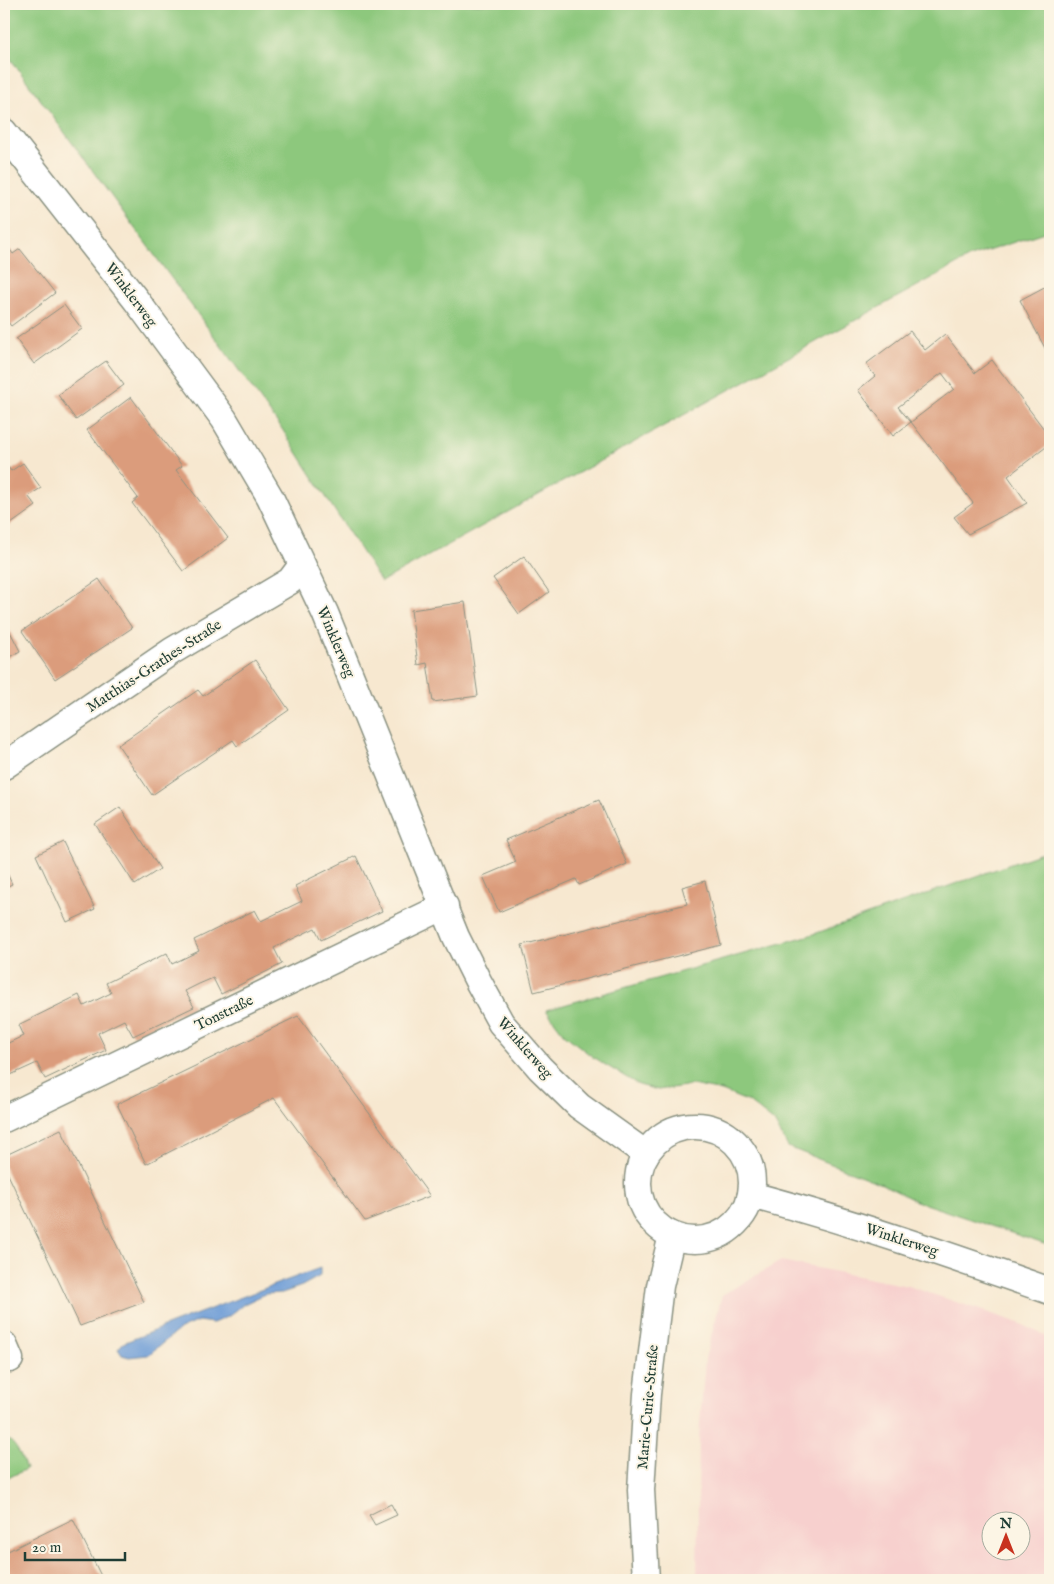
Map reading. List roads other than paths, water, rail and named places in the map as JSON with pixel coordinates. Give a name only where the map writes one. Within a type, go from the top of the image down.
[{"type":"street","name":"Winklerweg","points":[[4,132],[136,300],[224,419],[270,497],[324,612],[456,937],[500,1023],[540,1068],[579,1106],[646,1154]]},
{"type":"street","name":"Matthias-Grathes-Straße","points":[[4,766],[172,651],[290,581],[302,565]]},
{"type":"street","name":"Tonstraße","points":[[4,1119],[445,906]]},
{"type":"street","points":[[687,1126],[701,1126],[728,1136],[738,1145],[746,1158],[752,1176],[751,1195],[743,1214],[729,1229],[714,1237],[693,1240],[672,1235],[658,1227],[647,1214],[638,1192],[639,1172],[646,1154],[657,1140],[673,1130],[687,1126]]},
{"type":"street","name":"Winklerweg","points":[[751,1195],[949,1255],[1050,1291]]},
{"type":"street","name":"Marie-Curie-Straße","points":[[646,1580],[641,1490],[646,1394],[660,1286],[672,1235]]},
{"type":"water","points":[[320,1268],[320,1276],[302,1286],[282,1293],[265,1294],[244,1304],[229,1316],[213,1323],[198,1321],[180,1329],[148,1355],[129,1357],[122,1355],[118,1349],[123,1343]]}]
